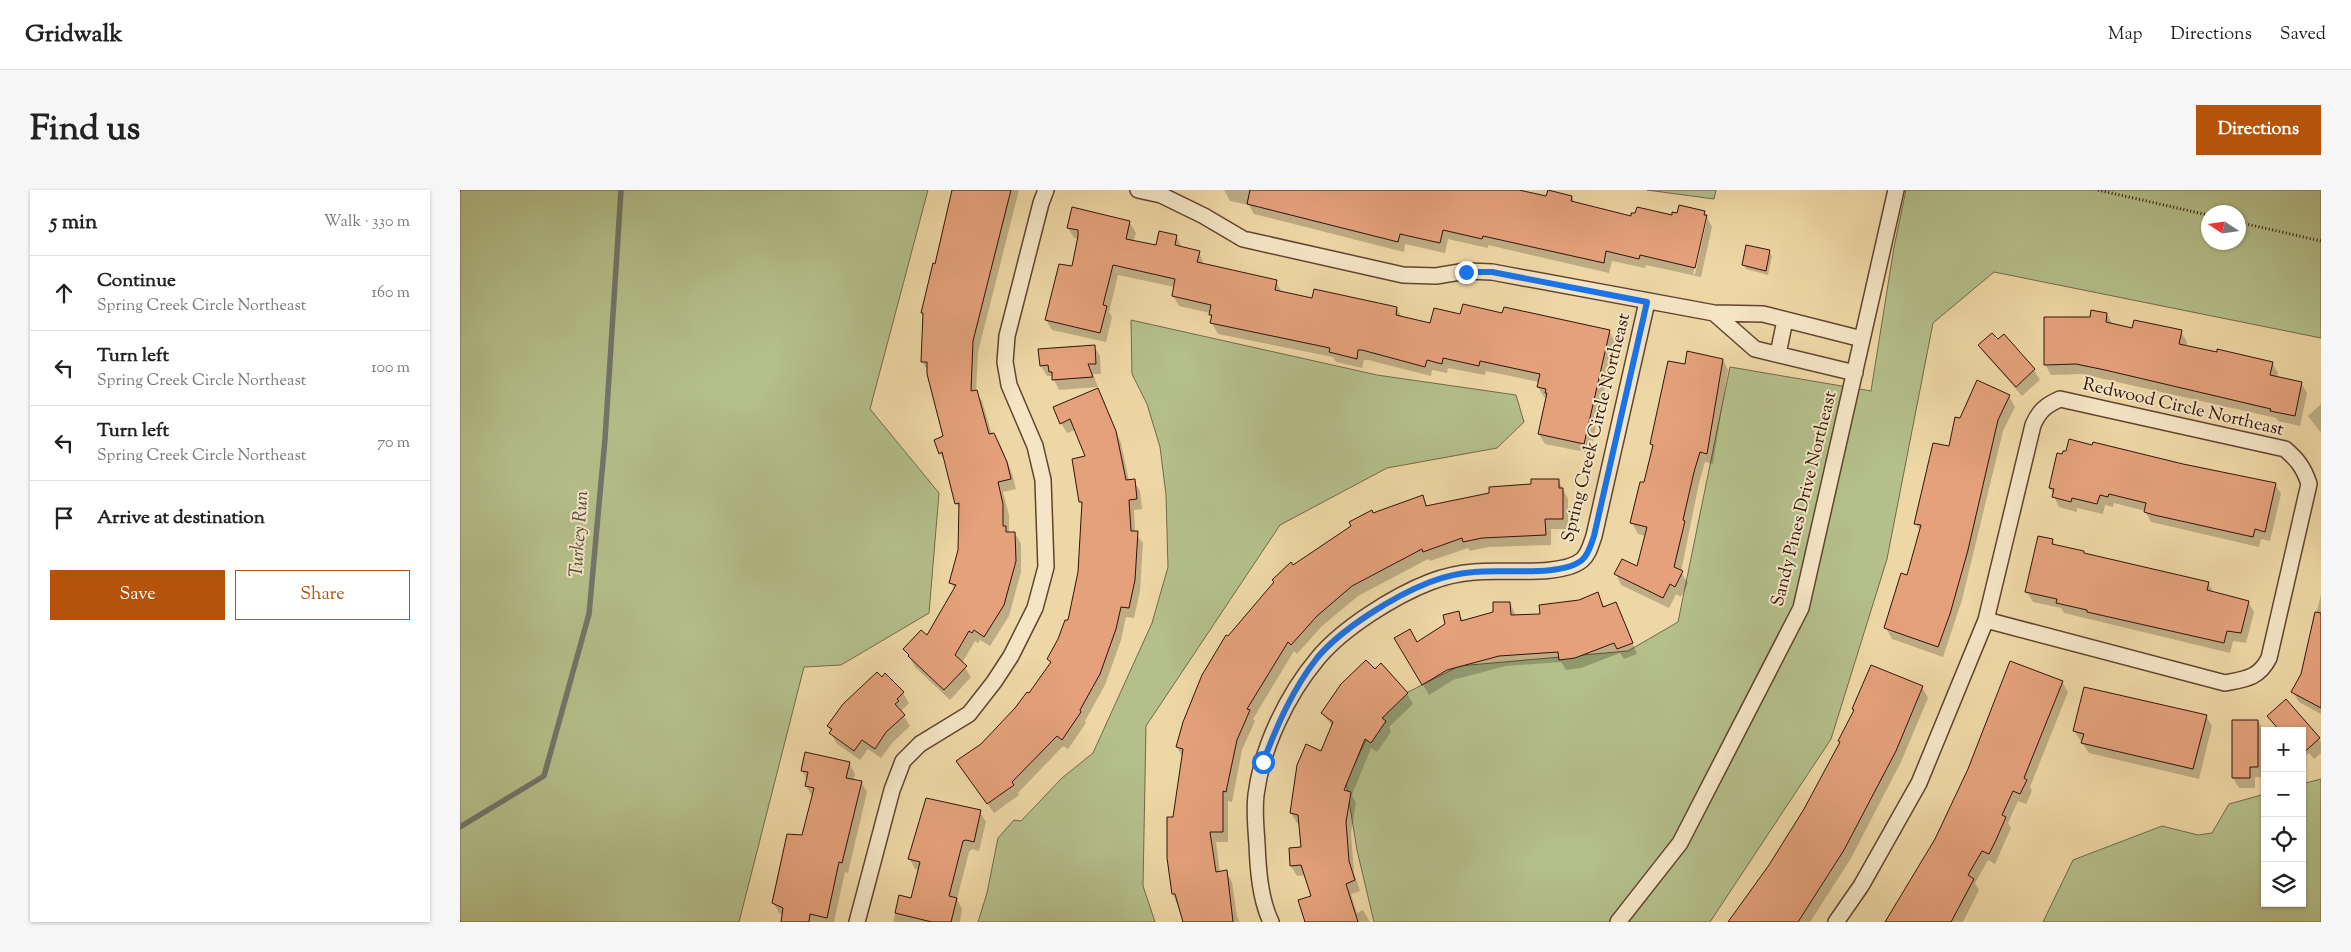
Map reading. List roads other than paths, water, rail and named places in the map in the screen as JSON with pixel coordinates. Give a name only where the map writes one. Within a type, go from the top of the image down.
[{"type":"street","points":[[857,922],[892,790],[902,761],[920,744],[969,714],[994,682],[1011,656],[1035,608],[1046,567],[1043,480],[1034,446],[1009,385],[1005,362],[1007,336],[1046,190]]},
{"type":"street","name":"Spring Creek Circle Northeast","points":[[1138,190],[1161,195],[1204,216],[1243,239],[1403,274],[1436,276],[1466,272],[1492,272],[1714,313],[1763,314],[1862,339]]},
{"type":"street","name":"Sandy Pines Drive Northeast","points":[[1618,922],[1680,843],[1801,608],[1896,190]]},
{"type":"street","name":"Spring Creek Circle Northeast","points":[[1271,922],[1258,868],[1256,796],[1263,762],[1276,728],[1292,695],[1318,657],[1352,628],[1402,595],[1431,582],[1472,572],[1558,570],[1582,560],[1588,552],[1594,536],[1647,302]]},
{"type":"street","points":[[1714,313],[1755,348],[1855,373]]},
{"type":"street","points":[[1778,354],[1785,320]]},
{"type":"street","name":"Redwood Circle Northeast","points":[[1836,922],[1861,886],[1919,783],[1986,620],[2037,414],[2048,404],[2060,399],[2285,449],[2296,458],[2305,471],[2309,484],[2269,658],[2264,669],[2255,675],[2225,683],[1986,620]]},
{"type":"waterway","name":"Turkey Run","points":[[460,827],[544,776],[589,614],[605,439],[621,190]]}]
